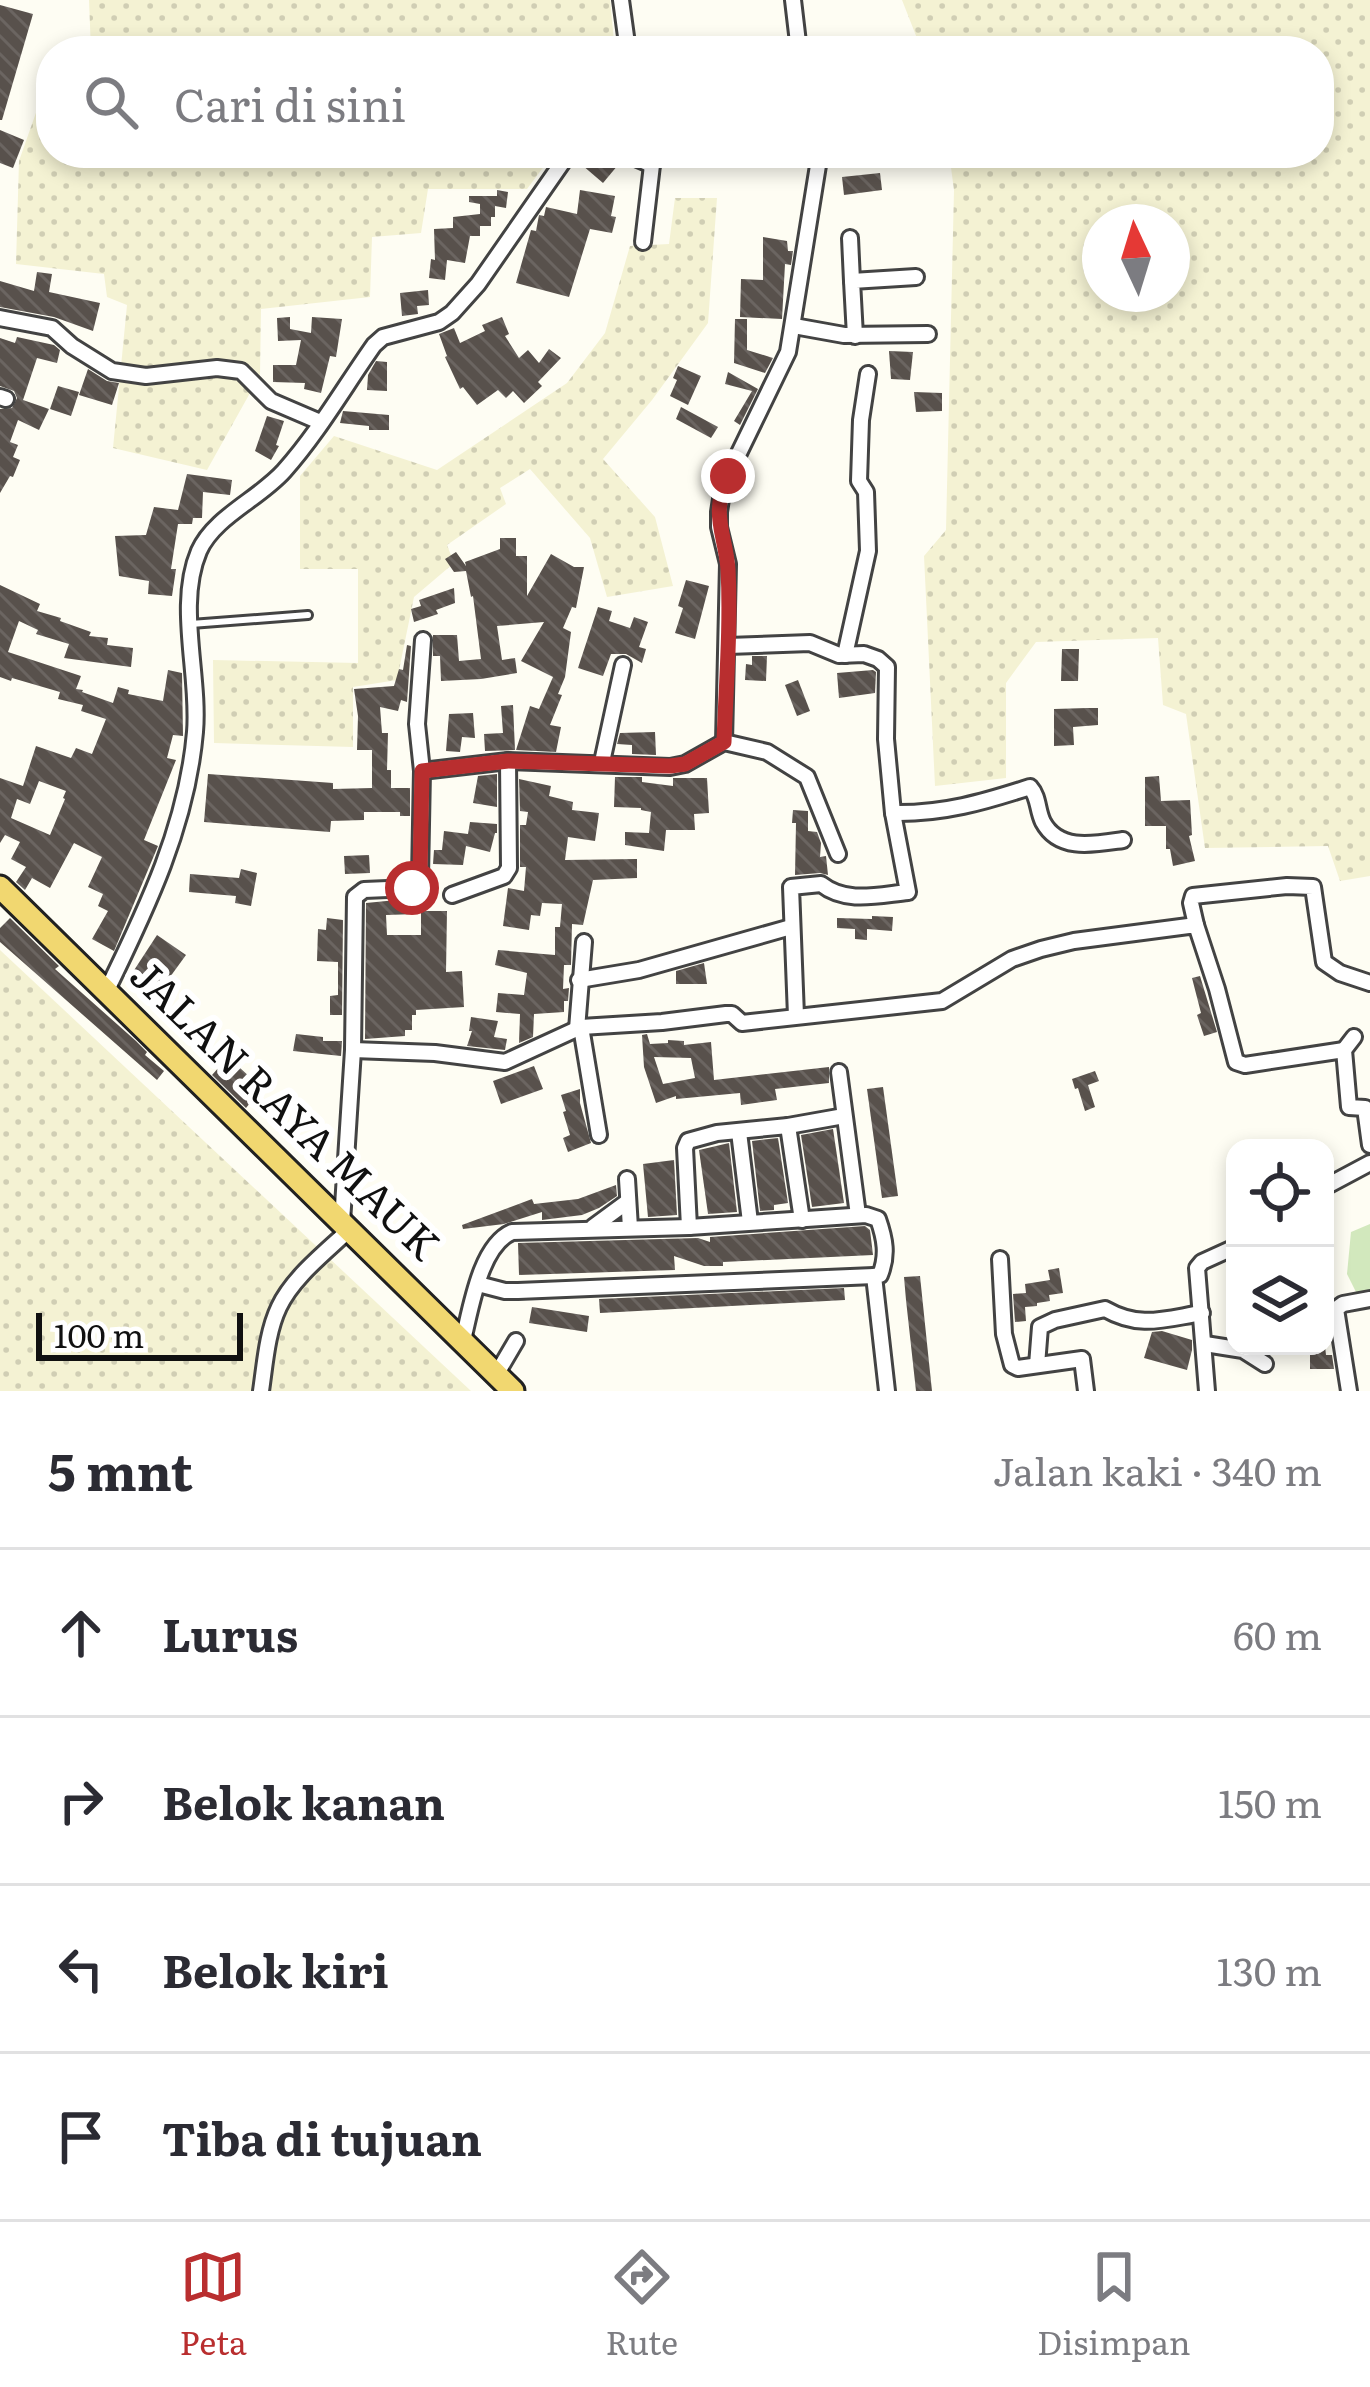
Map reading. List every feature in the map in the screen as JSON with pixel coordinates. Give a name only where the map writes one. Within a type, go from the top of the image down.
[{"type":"main road","name":"JALAN RAYA MAUK","points":[[0,887],[505,1383]]},
{"type":"street","points":[[622,0],[626,36]]},
{"type":"street","points":[[793,0],[797,36]]},
{"type":"street","points":[[107,990],[166,862],[182,805],[195,734],[190,578],[199,551],[221,521],[283,472],[374,344],[452,313],[478,284],[559,168]]},
{"type":"street","points":[[643,242],[654,168]]},
{"type":"street","points":[[724,742],[728,564],[719,527],[723,486],[784,363],[794,326],[817,168]]},
{"type":"street","points":[[850,238],[855,336]]},
{"type":"street","points":[[852,281],[916,277]]},
{"type":"street","points":[[0,318],[52,328],[112,371],[146,376],[241,370],[271,401],[320,422]]},
{"type":"street","points":[[794,326],[855,336],[928,334]]},
{"type":"street","points":[[845,655],[868,551],[866,492],[859,481],[868,374]]},
{"type":"street","points":[[261,1391],[279,1307],[346,1226],[355,897],[364,890],[412,888],[418,881],[422,771],[417,724],[423,640]]},
{"type":"street","points":[[728,646],[810,643],[845,655],[864,654],[887,667],[886,739],[893,813],[908,892],[852,897],[830,892],[821,884],[796,884],[791,890],[796,1016]]},
{"type":"street","points":[[602,762],[623,664]]},
{"type":"street","points":[[422,771],[508,761],[670,766],[685,764],[724,742],[767,752],[807,777],[838,854]]},
{"type":"street","points":[[452,895],[504,876],[508,868],[508,761]]},
{"type":"street","points":[[893,813],[945,812],[1030,787],[1044,824],[1055,835],[1076,845],[1123,840]]},
{"type":"street","points":[[1344,1050],[1245,1065],[1236,1062],[1196,925],[1193,896],[1313,886],[1324,962],[1340,974],[1370,983]]},
{"type":"street","points":[[352,1050],[505,1062],[579,1028],[727,1014],[742,1023],[942,1001],[997,967],[1041,950],[1074,941],[1196,925]]},
{"type":"street","points":[[579,980],[638,970],[791,927]]},
{"type":"street","points":[[584,942],[579,1028],[599,1135]]},
{"type":"street","points":[[1354,1037],[1344,1050],[1348,1107],[1365,1108],[1370,1145]]},
{"type":"street","points":[[839,1072],[858,1215]]},
{"type":"street","points":[[689,1228],[687,1142],[717,1133],[844,1116]]},
{"type":"street","points":[[788,1126],[802,1220]]},
{"type":"street","points":[[739,1132],[750,1222]]},
{"type":"street","points":[[1334,1182],[1370,1163]]},
{"type":"street","points":[[627,1179],[630,1228]]},
{"type":"street","points":[[591,1228],[627,1202]]},
{"type":"street","points":[[463,1340],[478,1284],[493,1246],[506,1234],[689,1228],[858,1215],[875,1217],[880,1223],[885,1257],[880,1275],[874,1276],[518,1291],[478,1284]]},
{"type":"street","points":[[1207,1391],[1198,1266],[1226,1252]]},
{"type":"street","points":[[1000,1259],[1004,1334],[1012,1365],[1082,1359],[1086,1391]]},
{"type":"street","points":[[874,1276],[886,1391]]},
{"type":"street","points":[[1349,1391],[1336,1309],[1370,1299]]},
{"type":"street","points":[[1037,1365],[1040,1328],[1055,1320],[1106,1310],[1138,1322],[1202,1313]]},
{"type":"street","points":[[505,1383],[516,1341]]},
{"type":"street","points":[[1205,1344],[1243,1349],[1265,1364]]},
{"type":"lane","points":[[191,624],[308,615]]},
{"type":"shaded area","points":[[89,0],[610,0],[614,36],[90,36]]},
{"type":"shaded area","points":[[902,0],[1370,0],[1370,876],[1340,881],[1328,846],[1205,848],[1186,714],[1163,705],[1158,638],[1036,642],[1006,683],[1006,778],[935,786],[924,556],[946,530],[951,168],[1334,168],[1334,36],[916,36]]},
{"type":"shaded area","points":[[36,113],[36,168],[543,168],[527,189],[428,189],[421,233],[372,237],[370,297],[261,309],[260,375],[207,470],[113,448],[127,305],[107,297],[104,274],[16,264],[19,161]]},
{"type":"shaded area","points":[[675,198],[717,198],[708,323],[603,459],[655,517],[673,586],[607,597],[590,538],[530,469],[500,488],[506,504],[447,545],[454,563],[414,597],[397,680],[353,687],[353,747],[214,743],[213,660],[358,663],[358,569],[300,569],[300,476],[334,436],[437,470],[567,383],[605,333],[630,246],[669,244]]},
{"type":"shaded area","points":[[0,950],[471,1391],[0,1391]]},
{"type":"green space","points":[[1370,1224],[1370,1302],[1361,1302],[1347,1274],[1351,1232]]},
{"type":"building","points":[[0,5],[33,14],[2,120],[0,120]]},
{"type":"building","points":[[0,130],[24,140],[13,168],[0,163]]},
{"type":"building","points":[[586,168],[616,168],[603,183]]},
{"type":"building","points":[[880,173],[882,190],[844,195],[842,177]]},
{"type":"building","points":[[497,190],[508,192],[506,208],[495,206],[491,226],[480,226],[480,236],[470,236],[465,263],[447,260],[445,280],[429,278],[431,259],[435,260],[434,229],[453,228],[453,217],[480,214],[480,204],[469,202],[469,196],[497,196]]},
{"type":"building","points":[[580,190],[615,196],[611,216],[616,217],[612,233],[590,229],[569,297],[516,283],[539,215],[544,216],[546,207],[577,214]]},
{"type":"building","points":[[763,237],[787,241],[788,251],[793,251],[791,265],[785,264],[782,319],[740,317],[741,279],[763,280]]},
{"type":"building","points":[[37,272],[52,274],[49,292],[100,303],[93,331],[54,317],[0,307],[0,281],[34,291]]},
{"type":"building","points":[[428,290],[429,305],[417,306],[418,314],[402,316],[400,293]]},
{"type":"building","points":[[290,317],[290,329],[311,333],[312,317],[342,319],[336,357],[330,356],[321,393],[304,389],[305,383],[273,382],[273,365],[296,365],[301,340],[278,341],[277,318]]},
{"type":"building","points":[[502,317],[509,334],[505,336],[519,358],[528,350],[539,363],[549,349],[561,358],[524,403],[513,391],[506,398],[498,390],[477,405],[460,389],[439,334],[454,328],[460,343],[485,331],[482,325]]},
{"type":"building","points":[[735,319],[747,319],[747,350],[773,358],[765,373],[734,363]]},
{"type":"building","points":[[17,337],[60,350],[57,363],[37,358],[23,400],[49,409],[39,430],[18,420],[10,442],[18,445],[13,457],[20,460],[0,493],[0,409],[12,408],[17,398],[14,391],[0,386],[0,338],[15,343]]},
{"type":"building","points":[[889,351],[913,352],[910,380],[891,379]]},
{"type":"building","points":[[376,361],[387,362],[387,391],[367,390]]},
{"type":"building","points":[[678,366],[701,376],[688,405],[670,396]]},
{"type":"building","points":[[88,369],[119,383],[112,405],[79,395]]},
{"type":"building","points":[[728,372],[758,389],[740,425],[734,421],[752,391],[725,384]]},
{"type":"building","points":[[58,386],[79,392],[71,416],[50,409]]},
{"type":"building","points":[[914,392],[942,393],[942,411],[916,412]]},
{"type":"building","points":[[681,407],[718,427],[711,438],[676,419]]},
{"type":"building","points":[[343,411],[389,415],[389,430],[340,423]]},
{"type":"building","points":[[267,416],[284,421],[271,460],[255,451]]},
{"type":"building","points":[[187,474],[232,480],[230,495],[203,492],[202,518],[178,524],[172,596],[148,594],[149,581],[119,576],[115,536],[146,535],[154,507],[178,510]]},
{"type":"building","points":[[500,538],[516,538],[516,556],[527,556],[527,596],[551,554],[574,567],[584,567],[576,608],[572,607],[563,628],[571,632],[558,694],[562,695],[550,725],[561,727],[556,752],[516,750],[530,706],[539,709],[553,677],[521,661],[544,622],[497,626],[502,660],[515,658],[517,673],[441,681],[440,656],[433,656],[433,635],[457,635],[459,661],[481,659],[466,571],[454,572],[445,559],[456,552],[466,566],[465,562],[500,549]]},
{"type":"building","points":[[686,580],[709,586],[695,639],[675,633]]},
{"type":"building","points":[[0,585],[40,604],[37,611],[91,632],[89,636],[108,638],[107,645],[133,648],[131,667],[64,658],[69,644],[36,634],[38,630],[19,621],[8,652],[81,676],[76,689],[82,692],[113,703],[118,687],[129,690],[128,694],[163,701],[168,670],[182,673],[183,736],[173,735],[167,758],[176,760],[144,840],[158,846],[114,951],[92,939],[108,911],[98,906],[103,894],[88,887],[102,857],[74,843],[50,888],[32,878],[25,890],[16,882],[26,867],[11,859],[20,842],[5,835],[0,843],[0,778],[23,786],[36,746],[71,758],[76,748],[92,754],[106,719],[81,711],[83,705],[58,699],[60,692],[0,677]],"holes":[[[39,781],[66,791],[50,835],[11,818],[17,799],[30,804]]]},
{"type":"building","points":[[454,588],[455,603],[414,622],[411,609],[421,606],[419,600]]},
{"type":"building","points":[[598,607],[612,611],[609,621],[630,628],[634,617],[648,622],[639,647],[646,649],[642,663],[626,654],[611,654],[603,676],[578,668]]},
{"type":"building","points":[[407,645],[411,646],[407,702],[401,700],[398,711],[380,707],[382,733],[388,733],[391,788],[410,788],[410,816],[364,812],[364,820],[331,821],[330,832],[204,822],[208,774],[333,783],[333,789],[372,788],[372,750],[357,750],[354,689],[394,686],[399,669],[403,670]]},
{"type":"building","points":[[1062,649],[1079,649],[1078,681],[1061,681]]},
{"type":"building","points":[[752,656],[767,656],[766,681],[745,680]]},
{"type":"building","points":[[873,670],[875,693],[839,698],[837,673]]},
{"type":"building","points":[[798,680],[810,711],[797,716],[785,685]]},
{"type":"building","points":[[513,705],[515,750],[485,751],[484,734],[503,733],[501,706]]},
{"type":"building","points":[[1098,708],[1098,725],[1073,727],[1074,745],[1054,746],[1054,709]]},
{"type":"building","points":[[473,713],[475,738],[462,737],[460,752],[446,751],[449,714]]},
{"type":"building","points":[[655,732],[656,755],[632,754],[632,745],[617,744],[620,733]]},
{"type":"building","points":[[497,774],[497,807],[473,803],[478,776]]},
{"type":"building","points":[[1159,776],[1161,801],[1190,800],[1189,836],[1195,861],[1173,866],[1170,849],[1166,849],[1166,826],[1145,826],[1145,777]]},
{"type":"building","points":[[615,777],[642,777],[642,782],[673,786],[673,778],[707,778],[709,813],[694,814],[695,830],[666,830],[664,851],[625,845],[625,832],[649,833],[651,812],[614,807]]},
{"type":"building","points":[[519,779],[551,786],[549,796],[573,802],[572,810],[599,813],[595,841],[568,837],[565,860],[637,859],[637,878],[593,880],[583,925],[572,924],[571,965],[564,965],[563,989],[569,988],[564,1012],[534,1014],[533,1037],[519,1043],[520,1014],[496,1012],[498,993],[524,995],[527,973],[495,965],[498,950],[555,955],[555,927],[560,927],[562,904],[542,903],[540,916],[531,915],[529,930],[503,926],[508,888],[524,891],[520,825],[526,825],[528,812],[520,811]]},
{"type":"building","points":[[793,810],[808,811],[808,831],[817,832],[828,875],[795,875]]},
{"type":"building","points":[[470,822],[497,824],[490,852],[466,846],[463,865],[433,864],[434,850],[442,850],[444,831],[468,834]]},
{"type":"building","points":[[369,855],[370,873],[345,874],[344,856]]},
{"type":"building","points":[[241,869],[257,873],[251,906],[235,903],[236,896],[189,892],[190,874],[239,878]]},
{"type":"building","points":[[417,898],[418,914],[386,915],[387,935],[421,935],[421,911],[447,911],[446,972],[462,971],[464,1007],[416,1010],[412,1030],[405,1030],[405,1036],[365,1039],[366,903]]},
{"type":"building","points":[[893,917],[892,931],[867,929],[867,940],[855,939],[855,929],[837,928],[837,918]]},
{"type":"building","points":[[10,918],[59,966],[55,969],[147,1052],[164,1071],[157,1080],[0,942],[0,928]]},
{"type":"building","points":[[327,918],[343,920],[342,1015],[330,1015],[330,996],[338,995],[338,962],[317,961],[318,929],[326,930]]},
{"type":"building","points":[[157,935],[186,955],[154,999],[127,981]]},
{"type":"building","points":[[704,963],[707,984],[676,984],[676,971]]},
{"type":"building","points":[[1200,976],[1217,1032],[1204,1036],[1192,978]]},
{"type":"building","points":[[471,1017],[498,1021],[494,1037],[507,1039],[505,1050],[467,1046]]},
{"type":"building","points":[[296,1034],[342,1041],[341,1056],[293,1051]]},
{"type":"building","points":[[647,1034],[650,1044],[711,1042],[714,1080],[829,1067],[829,1083],[775,1089],[777,1100],[741,1105],[740,1093],[676,1096],[656,1103],[644,1067],[642,1035]],"holes":[[[654,1057],[691,1058],[695,1078],[663,1084]]]},
{"type":"building","points":[[228,1057],[251,1078],[247,1084],[258,1093],[246,1108],[212,1075]]},
{"type":"building","points":[[534,1066],[543,1089],[501,1104],[493,1081]]},
{"type":"building","points":[[1095,1071],[1099,1081],[1088,1085],[1095,1107],[1085,1111],[1072,1079]]},
{"type":"building","points":[[883,1087],[898,1196],[882,1198],[867,1089]]},
{"type":"building","points":[[580,1089],[591,1143],[568,1152],[563,1138],[570,1135],[561,1095]]},
{"type":"building","points":[[833,1129],[844,1203],[812,1207],[801,1135]]},
{"type":"building","points":[[778,1138],[788,1203],[760,1211],[752,1141]]},
{"type":"building","points":[[729,1143],[737,1212],[708,1214],[699,1150]]},
{"type":"building","points":[[674,1160],[677,1215],[648,1217],[643,1164]]},
{"type":"building","points":[[616,1185],[617,1196],[582,1215],[542,1220],[542,1212],[504,1224],[463,1229],[462,1225],[532,1199],[534,1204],[578,1199]]},
{"type":"building","points":[[865,1226],[870,1230],[873,1255],[723,1262],[723,1266],[704,1266],[674,1256],[675,1270],[519,1275],[518,1243],[698,1238],[710,1242],[710,1237]]},
{"type":"building","points":[[1059,1268],[1063,1293],[1025,1307],[1026,1321],[1015,1322],[1013,1294],[1026,1293],[1025,1284],[1050,1280],[1048,1270]]},
{"type":"building","points":[[920,1276],[932,1391],[916,1391],[906,1300],[904,1277]]},
{"type":"building","points":[[844,1288],[845,1300],[600,1313],[599,1299]]},
{"type":"building","points":[[532,1307],[589,1316],[587,1332],[529,1323]]},
{"type":"building","points":[[1152,1332],[1192,1340],[1187,1370],[1144,1358]]},
{"type":"building","points":[[1310,1355],[1332,1355],[1334,1369],[1310,1369]]},
{"type":"route","points":[[412,888],[420,873],[422,771],[508,761],[670,766],[685,764],[724,742],[728,564],[718,512],[728,476]]}]
